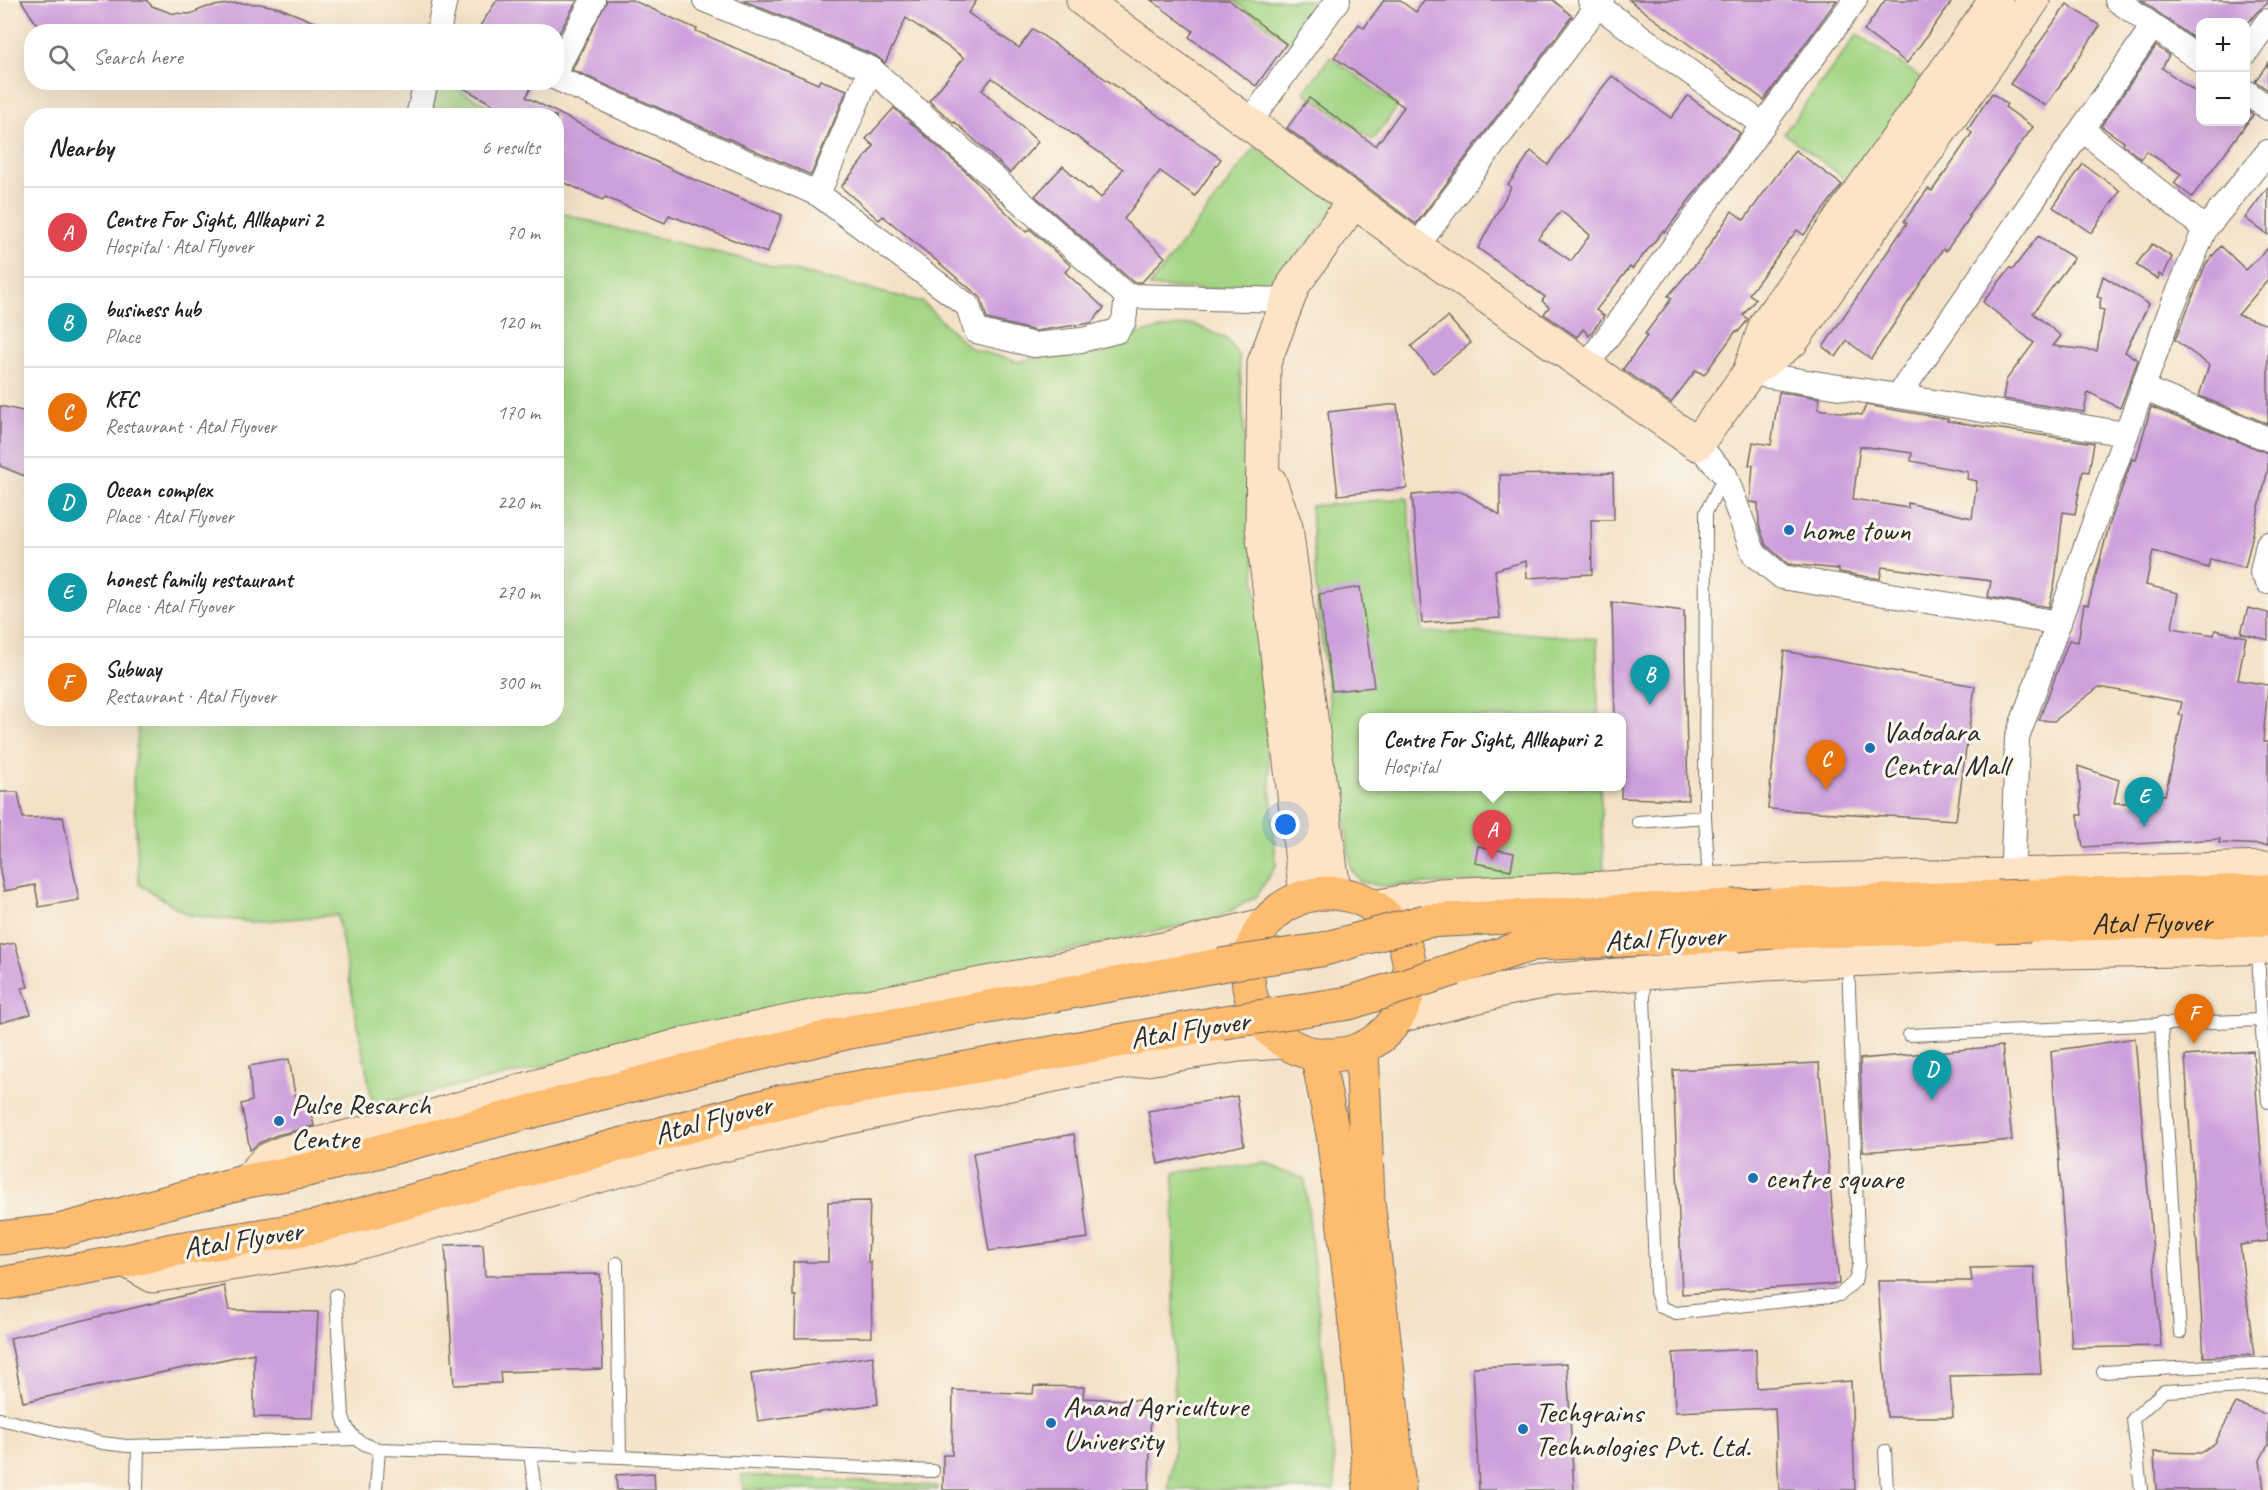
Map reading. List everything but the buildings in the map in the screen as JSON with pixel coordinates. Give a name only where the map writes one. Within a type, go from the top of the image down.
[{"type":"main road","name":"Atal Flyover","points":[[0,1238],[59,1231],[247,1182],[307,1170],[702,1067],[850,1032],[1220,965],[1320,950],[1425,921],[1712,907],[2028,896],[2268,891]]},
{"type":"main road","points":[[1320,894],[1361,899],[1384,914],[1401,936],[1410,962],[1409,990],[1399,1016],[1381,1037],[1362,1048],[1333,1056],[1307,1053],[1283,1042],[1263,1023],[1251,1000],[1246,974],[1251,948],[1263,924],[1282,906],[1320,894]]},
{"type":"main road","name":"Atal Flyover","points":[[0,1284],[128,1261],[172,1250],[315,1227],[783,1101],[1140,1036],[1349,1003],[1533,944],[1831,930],[2265,938]]},
{"type":"main road","points":[[1362,1048],[1376,1382],[1370,1490]]},
{"type":"main road","points":[[1317,1054],[1376,1382],[1400,1490]]},
{"type":"street","points":[[440,24],[445,0]]},
{"type":"street","points":[[564,55],[593,0]]},
{"type":"street","points":[[705,0],[871,69],[1127,296],[1288,300]]},
{"type":"street","points":[[1083,0],[1416,247],[1697,444],[1725,475],[1754,554],[1782,577],[2059,623]]},
{"type":"street","points":[[1249,123],[1338,0]]},
{"type":"street","points":[[1586,366],[1855,0]]},
{"type":"street","points":[[1697,444],[1749,373],[1766,324],[1996,0]]},
{"type":"street","points":[[1749,373],[1792,342],[2033,0]]},
{"type":"street","points":[[2117,0],[2196,57]]},
{"type":"street","points":[[1416,247],[1596,2],[1763,125]]},
{"type":"street","points":[[2250,46],[2268,21]]},
{"type":"street","points":[[1898,396],[2153,26]]},
{"type":"street","points":[[818,194],[871,69]]},
{"type":"street","points":[[564,82],[818,194],[968,306],[976,331],[1034,345],[1082,340],[1117,331],[1124,321],[1127,296]]},
{"type":"street","points":[[420,108],[424,90]]},
{"type":"street","points":[[2250,95],[2268,108]]},
{"type":"street","points":[[2083,130],[2205,229]]},
{"type":"street","points":[[2016,953],[2011,876],[2017,738],[2170,312],[2205,229],[2268,152]]},
{"type":"street","points":[[1320,894],[1262,528],[1264,363],[1294,284],[1354,201]]},
{"type":"street","points":[[1749,373],[2126,434]]},
{"type":"street","points":[[2142,388],[2268,439]]},
{"type":"street","points":[[2268,544],[2262,572],[2268,582]]},
{"type":"street","points":[[1374,908],[1440,895],[1744,882],[2268,868]]},
{"type":"street","points":[[1744,882],[1765,964]]},
{"type":"street","points":[[247,1182],[267,1160],[285,1152],[433,1116],[684,1044],[821,1015],[1184,945],[1263,924]]},
{"type":"street","points":[[1399,1016],[1553,980],[1765,964],[2016,953],[2265,938]]},
{"type":"street","points":[[128,1261],[153,1276],[350,1245],[660,1159],[826,1122],[1088,1068],[1239,1045],[1283,1042]]},
{"type":"lane","points":[[1710,884],[1706,817],[1706,512],[1725,475]]},
{"type":"lane","points":[[1638,822],[1706,817]]},
{"type":"lane","points":[[2265,938],[2261,1020],[2268,1102]]},
{"type":"lane","points":[[1643,973],[1656,1292],[1661,1307],[1676,1313],[1840,1294],[1855,1281],[1859,1264],[1848,960]]},
{"type":"lane","points":[[1909,1035],[2261,1020]]},
{"type":"lane","points":[[2161,1023],[2180,1333]]},
{"type":"lane","points":[[617,1263],[620,1457]]},
{"type":"lane","points":[[336,1295],[343,1416],[346,1429],[365,1446],[379,1449],[933,1471]]},
{"type":"lane","points":[[2103,1372],[2268,1363]]},
{"type":"lane","points":[[2141,1490],[2133,1419],[2164,1391],[2268,1386]]},
{"type":"lane","points":[[0,1419],[102,1443],[138,1446],[355,1439]]},
{"type":"lane","points":[[138,1446],[138,1490]]},
{"type":"lane","points":[[376,1490],[379,1449]]},
{"type":"lane","points":[[1885,1451],[1887,1490]]},
{"type":"lane","points":[[530,1454],[536,1490]]},
{"type":"green space","points":[[1233,0],[1327,0],[1293,46]]},
{"type":"green space","points":[[1857,34],[1923,79],[1848,181],[1784,133]]},
{"type":"green space","points":[[1330,57],[1398,106],[1373,140],[1304,92]]},
{"type":"green space","points":[[430,90],[459,90],[492,108],[425,108]]},
{"type":"green space","points":[[1255,147],[1338,203],[1273,291],[1149,287]]},
{"type":"green space","points":[[564,214],[922,302],[970,348],[1018,362],[1160,329],[1194,324],[1227,339],[1239,356],[1276,865],[1257,896],[1220,917],[373,1105],[337,915],[253,922],[188,915],[139,884],[133,783],[138,726],[564,726]]},
{"type":"green space","points":[[1407,498],[1422,632],[1520,633],[1597,639],[1598,713],[1359,713],[1359,791],[1600,791],[1604,877],[1383,886],[1360,882],[1351,869],[1318,612],[1311,506]]},
{"type":"green space","points":[[1262,1165],[1305,1179],[1334,1458],[1335,1490],[1168,1490],[1174,1448],[1174,1172]]},
{"type":"green space","points":[[741,1475],[937,1486],[937,1490],[744,1490]]},
{"type":"place","name":"home town","points":[[1789,530]]},
{"type":"place","name":"business hub","points":[[1650,705]]},
{"type":"place","name":"Vadodara Central Mall","points":[[1870,748]]},
{"type":"place","name":"KFC","points":[[1826,790]]},
{"type":"place","name":"honest family restaurant","points":[[2144,827]]},
{"type":"place","name":"Centre For Sight, Allkapuri 2","points":[[1492,860]]},
{"type":"place","name":"Subway","points":[[2194,1044]]},
{"type":"place","name":"Ocean complex","points":[[1932,1100]]},
{"type":"place","name":"Pulse Resarch Centre","points":[[279,1121]]},
{"type":"place","name":"centre square","points":[[1753,1178]]},
{"type":"place","name":"Anand Agriculture University","points":[[1051,1423]]},
{"type":"place","name":"Techgrains Technologies Pvt. Ltd.","points":[[1523,1429]]}]
